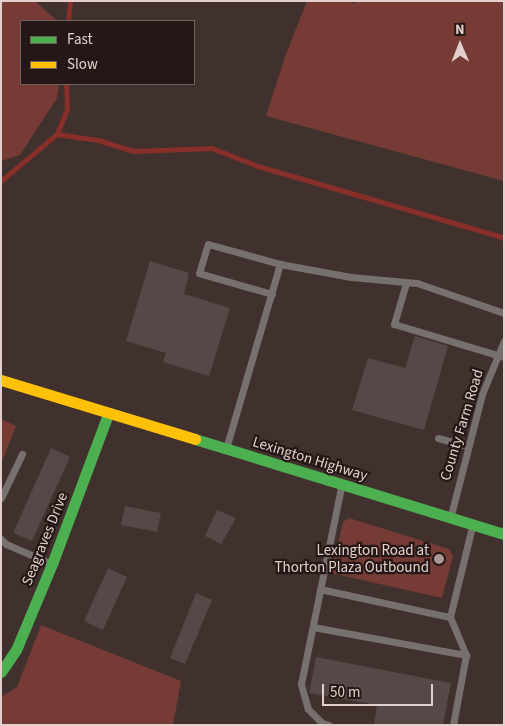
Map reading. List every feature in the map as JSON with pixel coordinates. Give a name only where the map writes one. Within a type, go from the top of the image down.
[{"type":"main road","name":"Lexington Highway","points":[[1,380],[504,534]]},
{"type":"main road","name":"Seagraves Drive","points":[[1,672],[16,650],[52,564],[108,414]]},
{"type":"lane","points":[[272,294],[199,273],[208,244],[280,264],[376,281],[417,283],[504,314]]},
{"type":"lane","points":[[226,450],[280,264]]},
{"type":"lane","points":[[406,283],[394,324],[501,356]]},
{"type":"lane","name":"County Farm Road","points":[[450,517],[482,394],[501,356],[504,341]]},
{"type":"lane","points":[[438,438],[468,446]]},
{"type":"lane","points":[[1,498],[22,454]]},
{"type":"lane","points":[[329,725],[322,723],[308,709],[301,684],[342,484]]},
{"type":"lane","points":[[453,725],[466,655],[450,617],[473,524]]},
{"type":"lane","points":[[1,539],[6,544],[52,564]]},
{"type":"lane","points":[[320,589],[450,617]]},
{"type":"lane","points":[[313,627],[466,655]]},
{"type":"shaded area","points":[[1,1],[35,1],[56,20],[20,20],[20,85],[59,85],[57,98],[20,155],[1,161]]},
{"type":"shaded area","points":[[307,1],[351,1],[354,4],[356,1],[504,1],[504,181],[266,116],[286,54]]},
{"type":"shaded area","points":[[1,419],[16,426],[1,464]]},
{"type":"shaded area","points":[[349,518],[449,549],[453,556],[442,598],[331,573],[343,522]]},
{"type":"shaded area","points":[[41,625],[181,681],[173,725],[1,725],[1,697],[17,687]]},
{"type":"building","points":[[150,261],[189,273],[184,294],[230,308],[209,376],[163,362],[166,353],[126,341]]},
{"type":"building","points":[[415,336],[448,346],[424,430],[352,410],[368,358],[405,368]]},
{"type":"building","points":[[51,448],[70,457],[32,541],[13,533]]},
{"type":"building","points":[[125,506],[161,513],[157,532],[121,525]]},
{"type":"building","points":[[217,510],[236,518],[221,544],[205,536]]},
{"type":"building","points":[[108,568],[127,577],[103,630],[84,621]]},
{"type":"building","points":[[196,593],[212,600],[185,664],[170,658]]},
{"type":"building","points":[[316,657],[451,683],[443,725],[374,725],[377,705],[309,693]]},
{"type":"waterway","points":[[68,20],[70,1]]},
{"type":"waterway","points":[[57,134],[67,109],[66,85]]},
{"type":"waterway","points":[[1,181],[57,134],[98,140],[135,151],[212,148],[258,166],[503,237]]},
{"type":"traffic: fast","points":[[1,672],[16,650],[52,564],[108,414]]},
{"type":"traffic: fast","points":[[195,439],[504,534]]},
{"type":"traffic: slow","points":[[1,380],[195,439]]},
{"type":"place","name":"Lexington Road at Thorton Plaza Outbound","points":[[439,559]]}]
